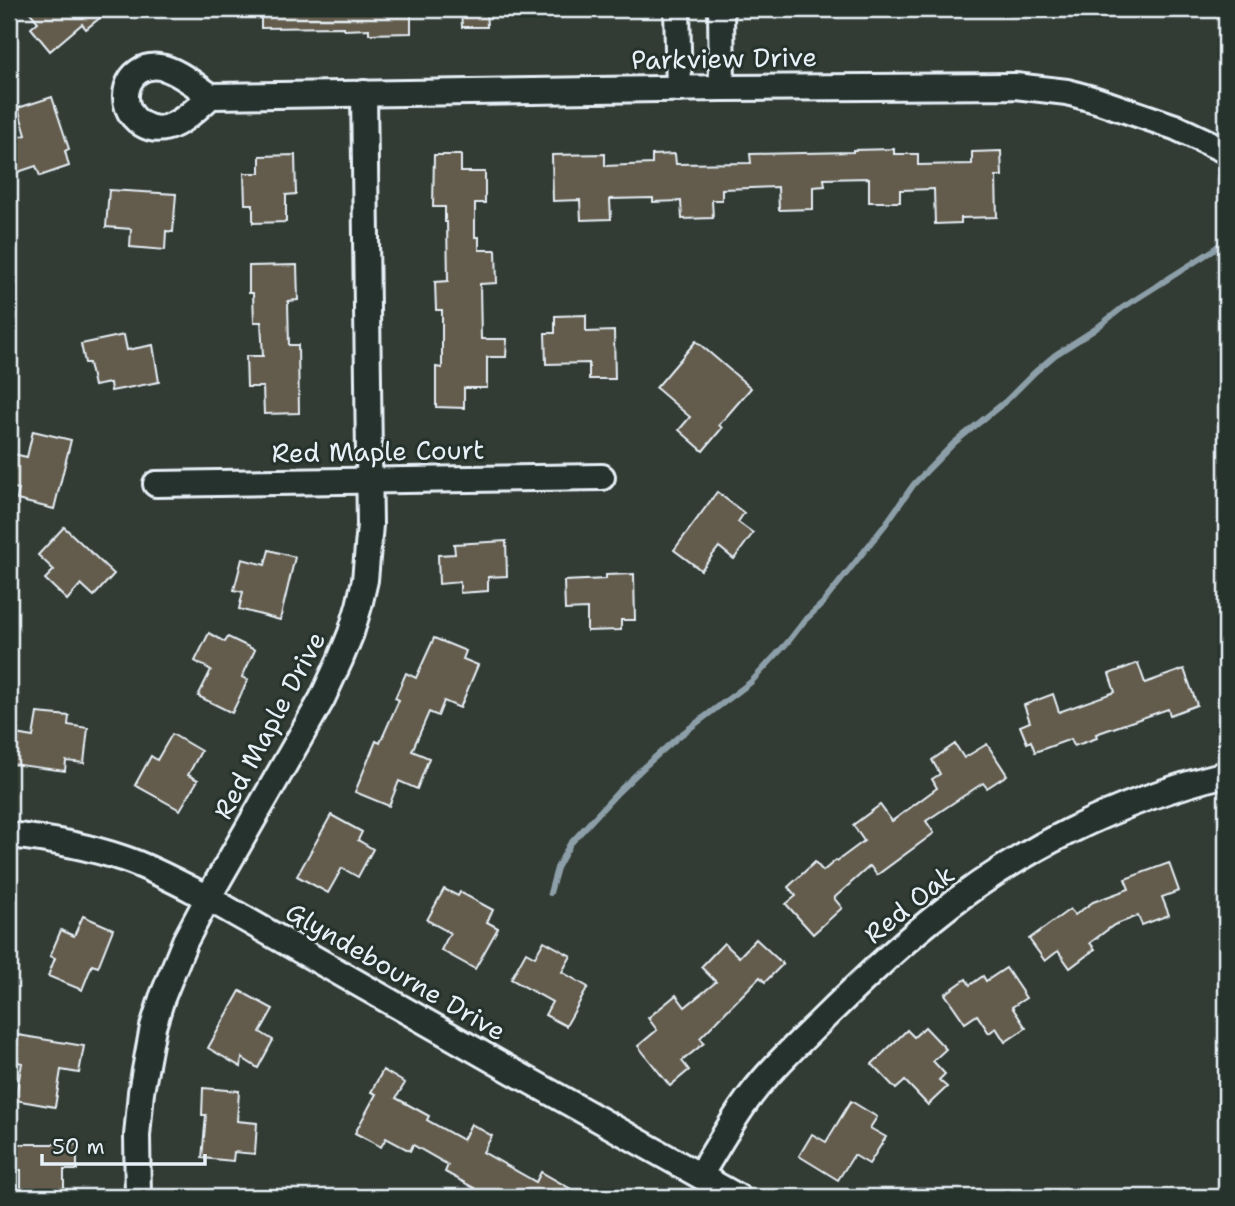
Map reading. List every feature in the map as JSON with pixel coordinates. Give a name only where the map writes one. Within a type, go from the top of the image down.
[{"type":"street","points":[[677,9],[679,89]]},
{"type":"street","points":[[721,9],[722,88]]},
{"type":"street","name":"Parkview Drive","points":[[211,96],[990,85],[1067,92],[1175,127],[1226,151]]},
{"type":"street","name":"Red Maple Drive","points":[[138,1197],[138,1117],[153,1027],[172,970],[208,898],[322,699],[351,633],[362,593],[368,553],[370,482],[364,93]]},
{"type":"street","name":"Red Maple Court","points":[[156,484],[602,477]]},
{"type":"street","name":"Red Oak","points":[[700,1175],[735,1118],[773,1069],[847,995],[931,920],[973,889],[1054,839],[1138,801],[1226,774]]},
{"type":"street","name":"Glyndebourne Drive","points":[[9,835],[64,843],[106,853],[168,877],[738,1197]]},
{"type":"building","points":[[27,9],[111,9],[86,29],[82,24],[50,51],[31,28],[38,22]]},
{"type":"building","points":[[261,9],[411,9],[411,33],[369,34],[369,29],[344,30],[344,27],[261,28]]},
{"type":"building","points":[[461,9],[486,9],[487,27],[462,27]]},
{"type":"building","points":[[52,97],[69,149],[65,151],[69,166],[40,176],[36,166],[18,172],[9,140],[26,135],[18,108]]},
{"type":"building","points":[[894,149],[894,154],[918,154],[918,165],[972,164],[972,152],[1001,151],[1002,176],[996,176],[997,217],[961,218],[961,223],[935,224],[934,189],[900,190],[900,202],[869,202],[869,178],[824,179],[825,186],[813,187],[813,209],[779,210],[778,187],[722,189],[722,200],[712,200],[713,218],[682,219],[681,201],[653,202],[653,198],[610,199],[611,219],[581,220],[580,200],[553,201],[552,155],[605,154],[605,166],[652,164],[652,155],[675,154],[676,164],[751,163],[750,154]]},
{"type":"building","points":[[295,155],[296,194],[286,195],[286,222],[253,223],[253,204],[245,204],[244,173],[260,173],[260,156]]},
{"type":"building","points":[[434,155],[461,155],[461,172],[485,172],[485,203],[475,203],[475,237],[479,237],[479,250],[496,250],[497,283],[480,284],[481,339],[507,339],[506,357],[487,357],[487,388],[464,388],[464,408],[436,407],[436,367],[442,368],[442,310],[436,310],[435,282],[448,281],[445,207],[433,207]]},
{"type":"building","points":[[109,190],[176,194],[173,232],[166,231],[165,250],[130,247],[131,229],[106,227]]},
{"type":"building","points":[[297,265],[298,300],[288,301],[289,345],[298,345],[299,413],[264,414],[263,387],[247,387],[246,356],[263,356],[261,322],[254,322],[253,293],[249,293],[249,266]]},
{"type":"building","points":[[586,315],[586,332],[614,331],[615,379],[589,379],[589,363],[546,364],[545,333],[555,333],[555,316]]},
{"type":"building","points":[[124,335],[127,350],[153,345],[159,382],[111,391],[110,383],[94,386],[81,344]]},
{"type":"building","points":[[696,341],[751,388],[719,425],[722,428],[703,451],[679,430],[690,417],[656,388]]},
{"type":"building","points":[[33,431],[71,440],[54,509],[17,500],[19,489],[9,487],[9,453],[27,457]]},
{"type":"building","points":[[717,492],[744,513],[738,522],[753,533],[734,559],[719,547],[701,570],[674,550]]},
{"type":"building","points":[[64,527],[114,574],[94,596],[81,584],[67,600],[45,579],[54,570],[38,555]]},
{"type":"building","points":[[506,541],[507,576],[488,577],[488,591],[460,593],[460,582],[439,584],[438,555],[455,554],[454,544]]},
{"type":"building","points":[[269,550],[295,557],[280,620],[239,609],[243,592],[234,590],[242,559],[265,565]]},
{"type":"building","points":[[634,574],[635,620],[621,620],[621,630],[587,631],[587,609],[565,610],[564,581],[606,579],[606,575]]},
{"type":"building","points":[[209,633],[225,642],[228,637],[255,650],[242,677],[248,680],[232,713],[198,696],[211,670],[195,661]]},
{"type":"building","points":[[434,638],[466,651],[463,659],[478,665],[460,708],[444,701],[438,716],[429,712],[412,751],[429,758],[417,789],[399,781],[389,806],[355,792],[376,741],[380,743],[399,700],[395,698],[406,673],[416,678]]},
{"type":"building","points":[[1138,663],[1145,683],[1184,669],[1197,705],[1170,715],[1168,709],[1096,734],[1097,738],[1074,746],[1071,739],[1035,752],[1031,741],[1027,743],[1020,726],[1030,722],[1024,705],[1053,694],[1059,712],[1115,692],[1109,674]]},
{"type":"building","points":[[37,713],[69,716],[68,725],[88,728],[84,763],[66,761],[65,771],[11,764],[15,734],[33,737]]},
{"type":"building","points":[[172,734],[201,751],[188,775],[198,780],[180,810],[135,785],[151,756],[157,760]]},
{"type":"building","points":[[955,744],[964,758],[987,744],[1007,775],[987,788],[983,783],[926,821],[934,833],[877,875],[870,866],[834,898],[842,908],[813,934],[786,904],[796,896],[788,887],[815,862],[823,871],[864,841],[853,825],[880,805],[892,821],[937,788],[932,779],[940,774],[932,760]]},
{"type":"building","points":[[331,815],[362,832],[358,840],[373,849],[358,877],[342,868],[328,893],[297,876]]},
{"type":"building","points":[[1169,863],[1179,891],[1162,897],[1169,915],[1142,925],[1138,916],[1114,925],[1090,943],[1095,949],[1070,968],[1058,951],[1045,961],[1029,939],[1070,909],[1075,915],[1093,902],[1129,889],[1125,879]]},
{"type":"building","points":[[444,889],[458,896],[460,892],[493,910],[487,922],[498,928],[475,969],[441,950],[450,933],[427,920]]},
{"type":"building","points":[[83,916],[113,929],[98,967],[92,965],[82,990],[48,976],[55,958],[50,956],[61,930],[74,936]]},
{"type":"building","points":[[756,939],[783,964],[765,982],[760,977],[700,1038],[704,1043],[682,1061],[689,1070],[670,1086],[638,1046],[657,1030],[648,1018],[676,995],[685,1007],[716,982],[701,967],[724,943],[739,957]]},
{"type":"building","points":[[544,941],[571,956],[562,972],[588,987],[566,1026],[545,1015],[552,1002],[511,979],[526,952],[535,957]]},
{"type":"building","points":[[1006,968],[1026,998],[1012,1007],[1026,1028],[1005,1042],[996,1028],[989,1033],[977,1015],[965,1023],[945,994],[966,979],[970,985],[983,976],[986,981]]},
{"type":"building","points":[[240,991],[273,1009],[260,1032],[273,1040],[258,1068],[242,1058],[241,1067],[208,1048]]},
{"type":"building","points":[[925,1027],[946,1049],[933,1061],[945,1074],[939,1080],[947,1087],[928,1105],[905,1081],[896,1089],[872,1064],[907,1030],[914,1037]]},
{"type":"building","points":[[18,1035],[84,1046],[79,1073],[61,1070],[55,1107],[15,1100],[22,1063],[14,1061]]},
{"type":"building","points":[[383,1070],[405,1083],[396,1098],[429,1116],[427,1120],[463,1140],[471,1124],[492,1136],[483,1152],[536,1182],[541,1172],[585,1197],[471,1197],[476,1189],[445,1172],[448,1165],[413,1145],[410,1151],[386,1138],[381,1147],[355,1133],[376,1094],[371,1092]]},
{"type":"building","points":[[203,1088],[239,1091],[237,1121],[257,1123],[255,1154],[234,1152],[233,1161],[202,1158],[206,1115],[202,1115]]},
{"type":"building","points":[[851,1101],[877,1117],[870,1128],[886,1137],[869,1164],[854,1155],[838,1180],[799,1156],[812,1134],[826,1142]]},
{"type":"building","points":[[14,1144],[77,1144],[77,1170],[64,1170],[64,1197],[21,1197],[21,1170],[14,1170]]},
{"type":"waterway","points":[[550,893],[557,868],[570,844],[645,766],[678,737],[751,682],[822,604],[914,484],[954,443],[1006,401],[1055,355],[1226,239]]}]
